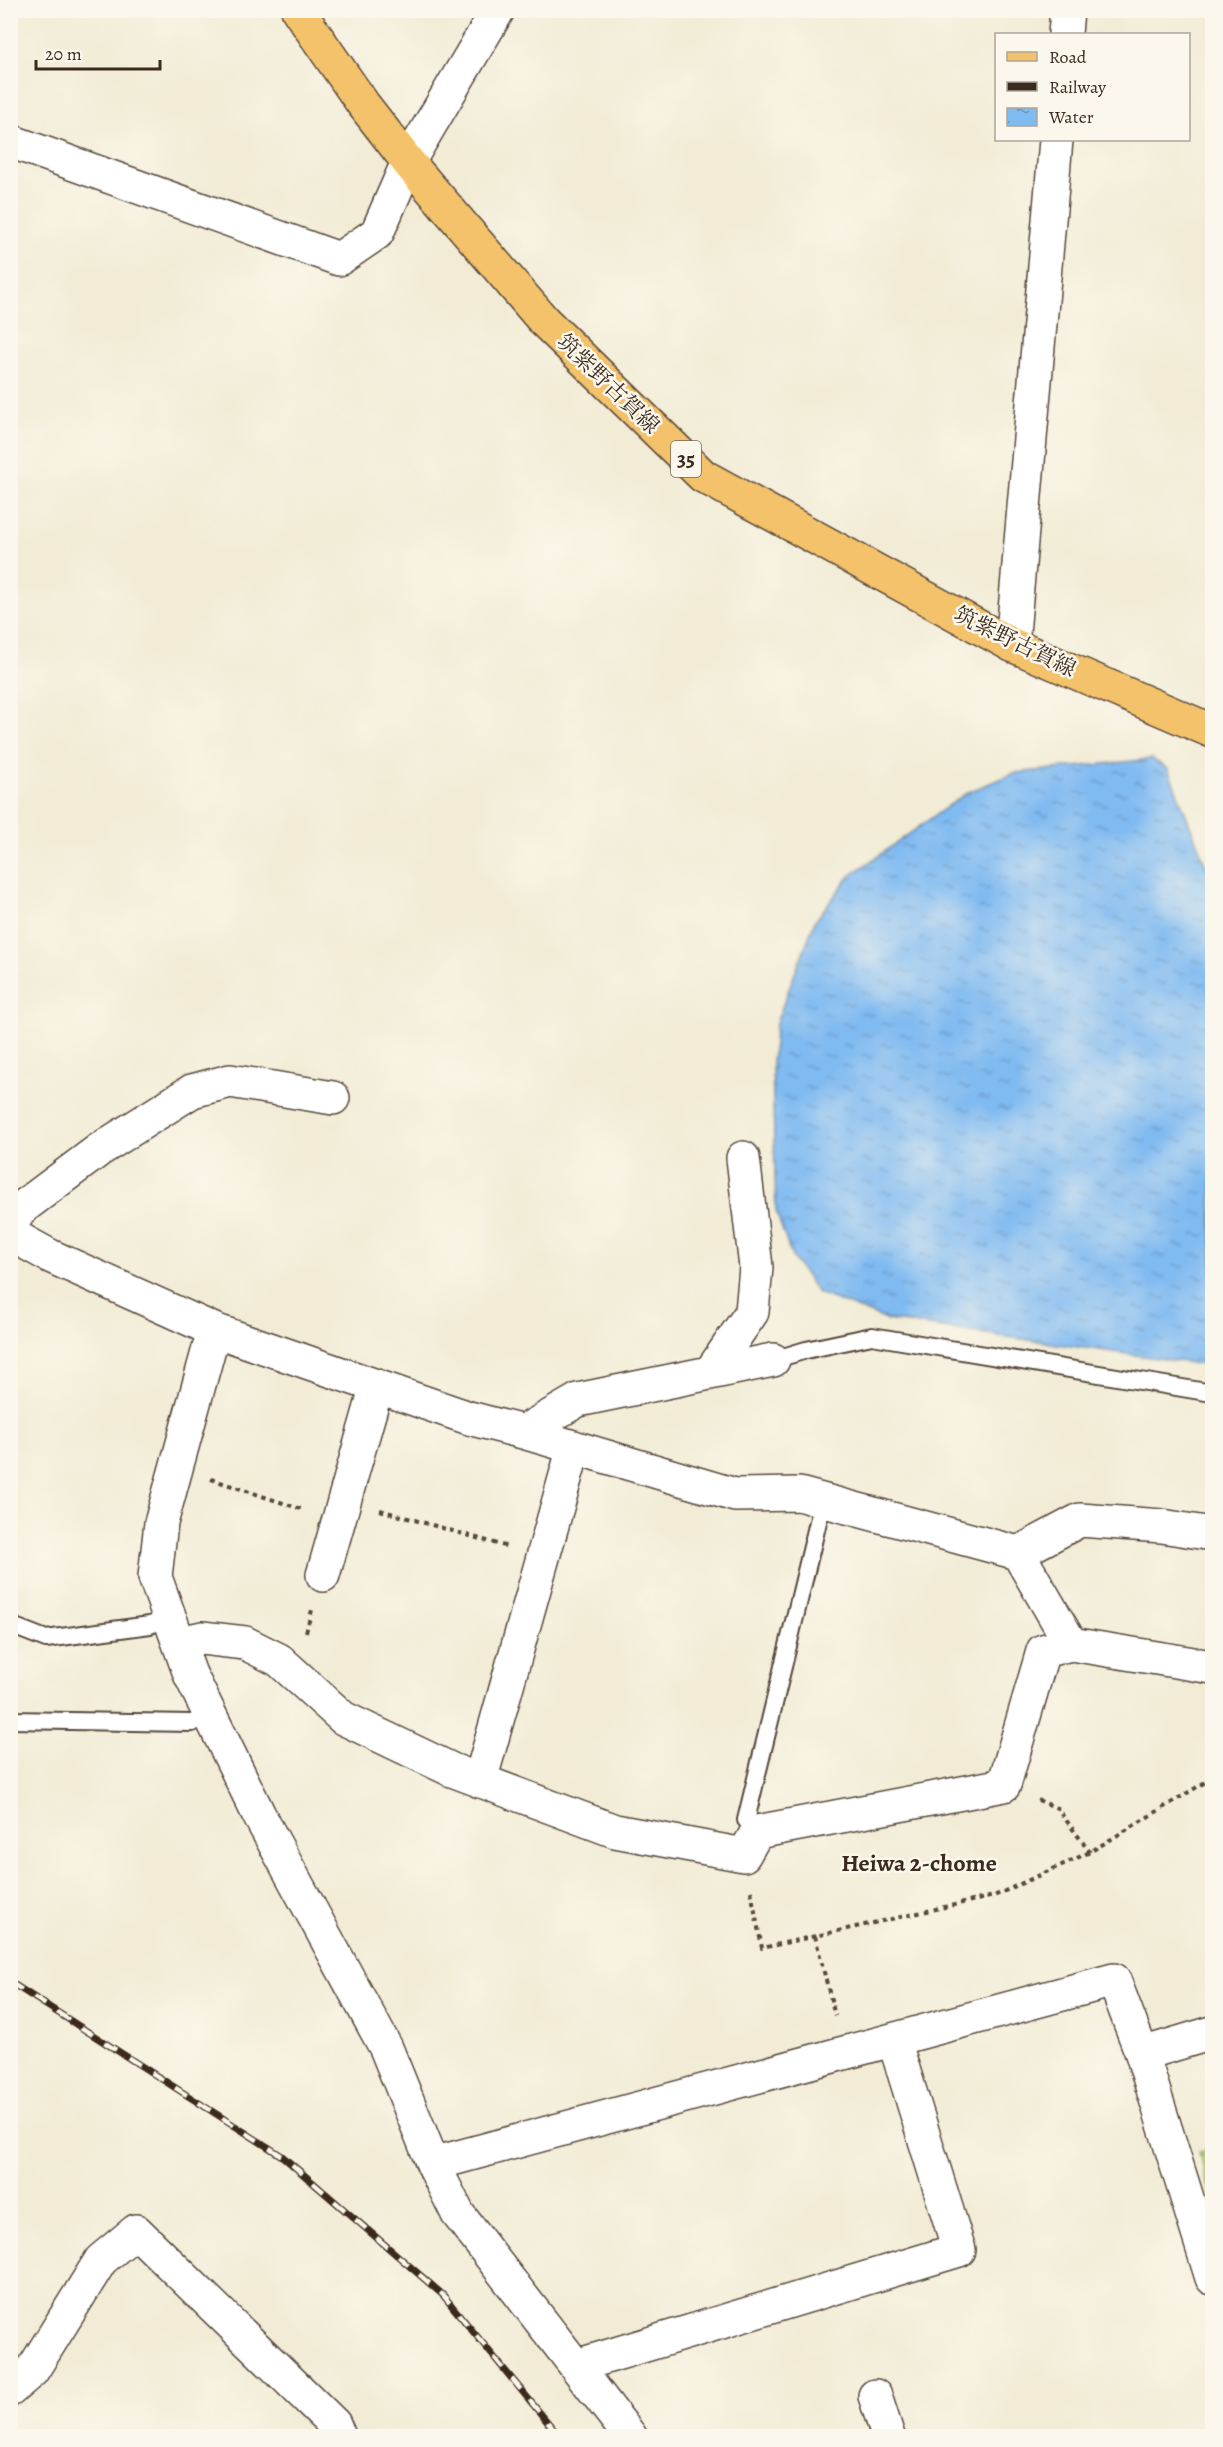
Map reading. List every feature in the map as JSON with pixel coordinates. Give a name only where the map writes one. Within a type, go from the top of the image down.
[{"type":"main road","name":"筑紫野古賀線","points":[[298,10],[363,104],[408,162],[544,321],[703,476],[1012,645],[1212,731]]},
{"type":"street","points":[[10,141],[339,259],[377,233],[408,162],[498,10]]},
{"type":"street","points":[[1065,33],[1067,10]]},
{"type":"street","points":[[1012,645],[1056,141]]},
{"type":"street","points":[[10,1228],[19,1210],[99,1150],[192,1090],[230,1081],[333,1098]]},
{"type":"street","points":[[710,1373],[752,1312],[756,1267],[743,1158]]},
{"type":"street","points":[[10,1234],[50,1256],[214,1330],[469,1418],[524,1432],[735,1495],[799,1494],[1018,1553],[1080,1520],[1162,1526],[1212,1534]]},
{"type":"street","points":[[214,1330],[161,1523],[155,1577],[190,1674],[259,1815],[355,1987],[386,2048],[433,2164],[458,2214],[630,2436]]},
{"type":"street","points":[[524,1432],[578,1400],[773,1360]]},
{"type":"street","points":[[323,1575],[377,1386]]},
{"type":"street","points":[[480,1780],[574,1447]]},
{"type":"street","points":[[1018,1553],[1071,1644]]},
{"type":"street","points":[[174,1630],[201,1638],[245,1643],[279,1660],[343,1718],[452,1770],[615,1831],[750,1844],[1004,1785],[1043,1651],[1071,1644],[1212,1667]]},
{"type":"street","points":[[433,2164],[1114,1980],[1142,2054],[1212,2278]]},
{"type":"street","points":[[1142,2054],[1212,2033]]},
{"type":"street","points":[[576,2366],[959,2250],[894,2040]]},
{"type":"street","points":[[10,2390],[32,2371],[101,2260],[136,2231],[334,2424],[339,2436]]},
{"type":"street","points":[[875,2396],[888,2436]]},
{"type":"lane","points":[[773,1360],[806,1350],[872,1336],[1212,1393]]},
{"type":"lane","points":[[750,1844],[746,1820],[823,1501]]},
{"type":"lane","points":[[10,1625],[46,1639],[150,1625],[174,1630]]},
{"type":"lane","points":[[10,1720],[192,1723],[210,1716]]},
{"type":"path","points":[[177,1467],[341,1510],[543,1557]]},
{"type":"path","points":[[293,1673],[323,1575]]},
{"type":"path","points":[[750,1844],[762,1948],[994,1896],[1090,1852],[1212,1778]]},
{"type":"path","points":[[1004,1785],[1057,1808],[1090,1852]]},
{"type":"path","points":[[815,1936],[844,2054]]},
{"type":"green space","points":[[1212,2148],[1212,2198],[1199,2152]]},
{"type":"water","points":[[1152,759],[1168,769],[1212,881],[1212,1366],[887,1320],[818,1293],[792,1257],[776,1211],[772,1062],[776,1023],[815,921],[850,876],[968,792],[1015,773]]},
{"type":"railway","points":[[10,1982],[282,2156],[443,2295],[559,2436]]},
{"type":"district","name":"Heiwa 2-chome","points":[[919,1863]]}]
